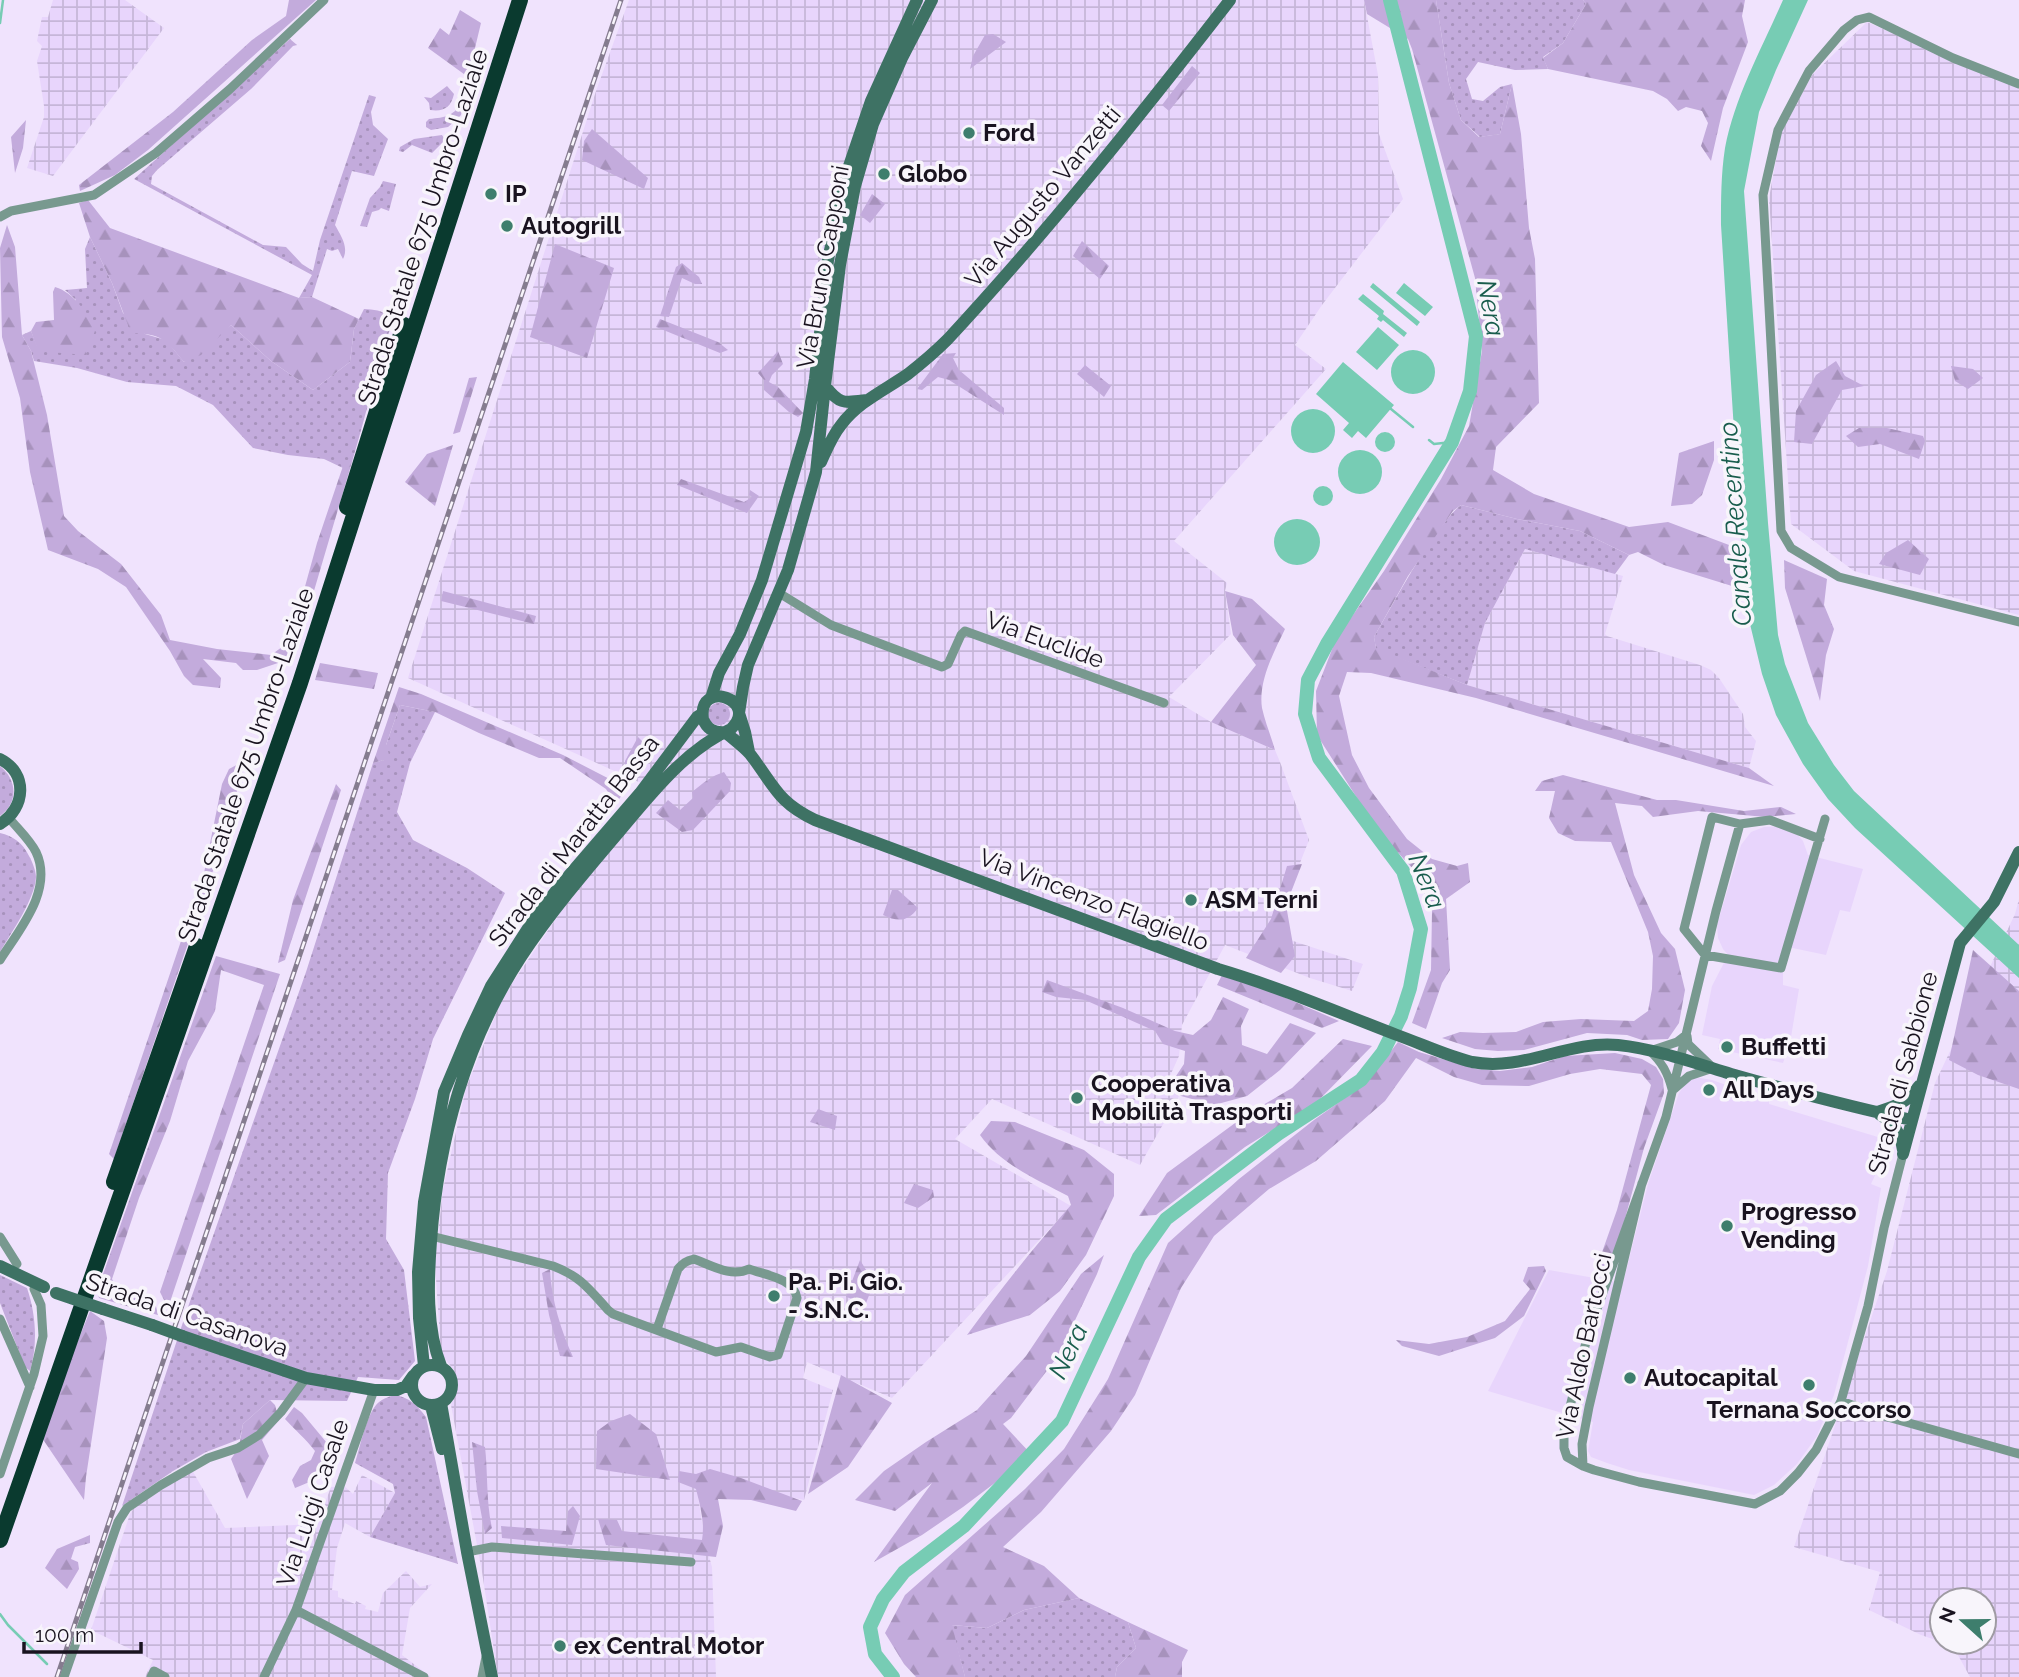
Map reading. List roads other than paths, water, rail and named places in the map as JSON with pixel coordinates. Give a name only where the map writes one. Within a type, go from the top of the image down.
[{"type":"highway","name":"Strada Statale 675 Umbro-Laziale","points":[[0,1513],[178,997],[283,704],[511,0]]},
{"type":"highway","name":"Strada Statale 675 Umbro-Laziale","points":[[0,1540],[300,683],[520,0]]},
{"type":"main road","name":"Via Bruno Capponi","points":[[711,698],[719,673],[740,634],[762,580],[806,432],[832,233],[845,178],[871,101],[917,0]]},
{"type":"main road","name":"Via Bruno Capponi","points":[[739,713],[748,665],[788,570],[816,472],[840,265],[855,186],[873,124],[902,58],[932,0]]},
{"type":"main road","name":"Via Augusto Vanzetti","points":[[816,472],[840,425],[867,400],[908,374],[937,351],[1000,283],[1174,73],[1230,0]]},
{"type":"main road","points":[[824,386],[839,401],[846,403],[867,400]]},
{"type":"main road","points":[[797,463],[808,462],[816,472]]},
{"type":"main road","points":[[717,696],[729,698],[739,713],[735,725],[725,732],[709,729],[702,714],[704,705],[717,696]]},
{"type":"main road","name":"Via Vincenzo Flagiello","points":[[739,713],[749,753]]},
{"type":"main road","name":"Strada di Maratta Bassa","points":[[424,1366],[418,1272],[424,1202],[444,1092],[468,1035],[491,986],[532,922],[702,714]]},
{"type":"main road","name":"Via Vincenzo Flagiello","points":[[725,732],[749,753],[783,800],[815,820],[1218,969],[1266,984],[1448,1054],[1483,1064],[1504,1065],[1592,1045],[1617,1045],[1650,1051]]},
{"type":"main road","name":"Strada di Maratta Bassa","points":[[492,1677],[436,1404],[446,1399],[452,1388],[450,1375],[441,1366],[435,1351],[429,1273],[434,1204],[444,1144],[456,1096],[478,1038],[521,957],[565,897],[648,799],[697,749],[725,732]]},
{"type":"main road","points":[[0,759],[16,773],[21,789],[18,805],[4,821]]},
{"type":"main road","name":"Strada di Sabbione","points":[[1903,1154],[1960,943],[1989,908],[2019,852]]},
{"type":"main road","points":[[1650,1051],[1912,1120]]},
{"type":"main road","points":[[1876,1112],[1899,1105],[1911,1097],[1924,1079]]},
{"type":"main road","points":[[1876,1112],[1888,1120],[1901,1136],[1903,1154]]},
{"type":"main road","name":"Strada di Casanova","points":[[0,1266],[45,1290],[306,1378],[374,1390],[397,1390],[416,1398]]},
{"type":"main road","points":[[397,1390],[406,1386],[424,1366],[441,1366]]},
{"type":"main road","points":[[413,1376],[411,1387],[416,1398],[420,1402],[436,1404]]},
{"type":"street","points":[[0,218],[11,211],[94,195],[156,153],[230,89],[324,0]]},
{"type":"street","points":[[2019,83],[1953,58],[1869,17],[1857,20],[1844,30],[1809,71],[1778,130],[1763,195],[1781,531],[1791,548],[1839,577],[2019,622]]},
{"type":"street","name":"Via Euclide","points":[[779,593],[831,625],[942,667],[948,664],[965,631],[1164,703]]},
{"type":"street","points":[[1820,839],[1770,820],[1740,824],[1712,817],[1684,929],[1705,956],[1781,968],[1820,839],[1825,819]]},
{"type":"street","points":[[0,960],[32,908],[41,875],[35,851],[4,821]]},
{"type":"street","name":"Via Aldo Bartocci","points":[[1642,1183],[1589,1407],[1583,1444],[1583,1466],[1567,1457],[1564,1431],[1588,1334],[1642,1183],[1666,1117],[1740,824]]},
{"type":"street","points":[[1686,1034],[1688,1044],[1714,1068],[1689,1076],[1673,1090],[1667,1073],[1650,1051],[1676,1042],[1686,1034]]},
{"type":"street","name":"Strada di Sabbione","points":[[1583,1466],[1639,1482],[1755,1504],[1780,1491],[1816,1450],[1841,1401],[1868,1306],[1903,1154]]},
{"type":"street","points":[[432,1236],[568,1271],[580,1279],[608,1310],[716,1352],[741,1347],[770,1357],[778,1355],[797,1298],[796,1290],[790,1284],[749,1269],[742,1273],[733,1273],[694,1259],[682,1263],[678,1269],[657,1329]]},
{"type":"street","points":[[0,1237],[17,1264]]},
{"type":"street","points":[[0,1474],[30,1387],[43,1336],[41,1305],[45,1290]]},
{"type":"street","points":[[0,1319],[30,1387]]},
{"type":"street","name":"Strada di Casanova","points":[[64,1677],[118,1522],[127,1508],[175,1476],[208,1458],[238,1448],[259,1435],[281,1412],[306,1378]]},
{"type":"street","name":"Via Luigi Casale","points":[[374,1390],[296,1610],[424,1677]]},
{"type":"street","points":[[1841,1401],[1877,1414],[2019,1454]]},
{"type":"street","points":[[466,1548],[691,1562]]},
{"type":"street","points":[[264,1677],[296,1610]]},
{"type":"street","name":"Strada di Maratta Bassa","points":[[482,1677],[487,1652]]},
{"type":"street","points":[[151,1677],[154,1671],[165,1677]]},
{"type":"waterway","points":[[0,23],[3,0]]},
{"type":"waterway","name":"Nera","points":[[893,1677],[875,1654],[870,1627],[883,1599],[904,1572],[964,1526],[1062,1421],[1139,1257],[1166,1219],[1278,1134],[1361,1080],[1383,1052],[1401,1016],[1410,988],[1421,929],[1403,871],[1319,758],[1305,714],[1308,680],[1327,644],[1452,442],[1470,391],[1476,336],[1390,0]]},
{"type":"waterway","points":[[1391,409],[1413,427]]},
{"type":"waterway","points":[[1429,440],[1434,444],[1452,442]]},
{"type":"waterway","points":[[0,1614],[47,1664]]},
{"type":"railway","points":[[57,1677],[621,0]]},
{"type":"place","name":"Ford","points":[[969,133]]},
{"type":"place","name":"Globo","points":[[884,174]]},
{"type":"place","name":"IP","points":[[491,194]]},
{"type":"place","name":"Autogrill","points":[[507,226]]},
{"type":"place","name":"ASM Terni","points":[[1191,900]]},
{"type":"place","name":"Buffetti","points":[[1727,1047]]},
{"type":"place","name":"All Days","points":[[1709,1090]]},
{"type":"place","name":"Cooperativa Mobilità Trasporti","points":[[1077,1098]]},
{"type":"place","name":"Progresso Vending","points":[[1727,1226]]},
{"type":"place","name":"Pa. Pi. Gio. - S.N.C.","points":[[774,1296]]},
{"type":"place","name":"Autocapital","points":[[1630,1378]]},
{"type":"place","name":"Ternana Soccorso","points":[[1809,1385]]},
{"type":"place","name":"ex Central Motor","points":[[560,1646]]},
{"type":"water label","name":"Canale Recentino","points":[[1735,524]]}]
